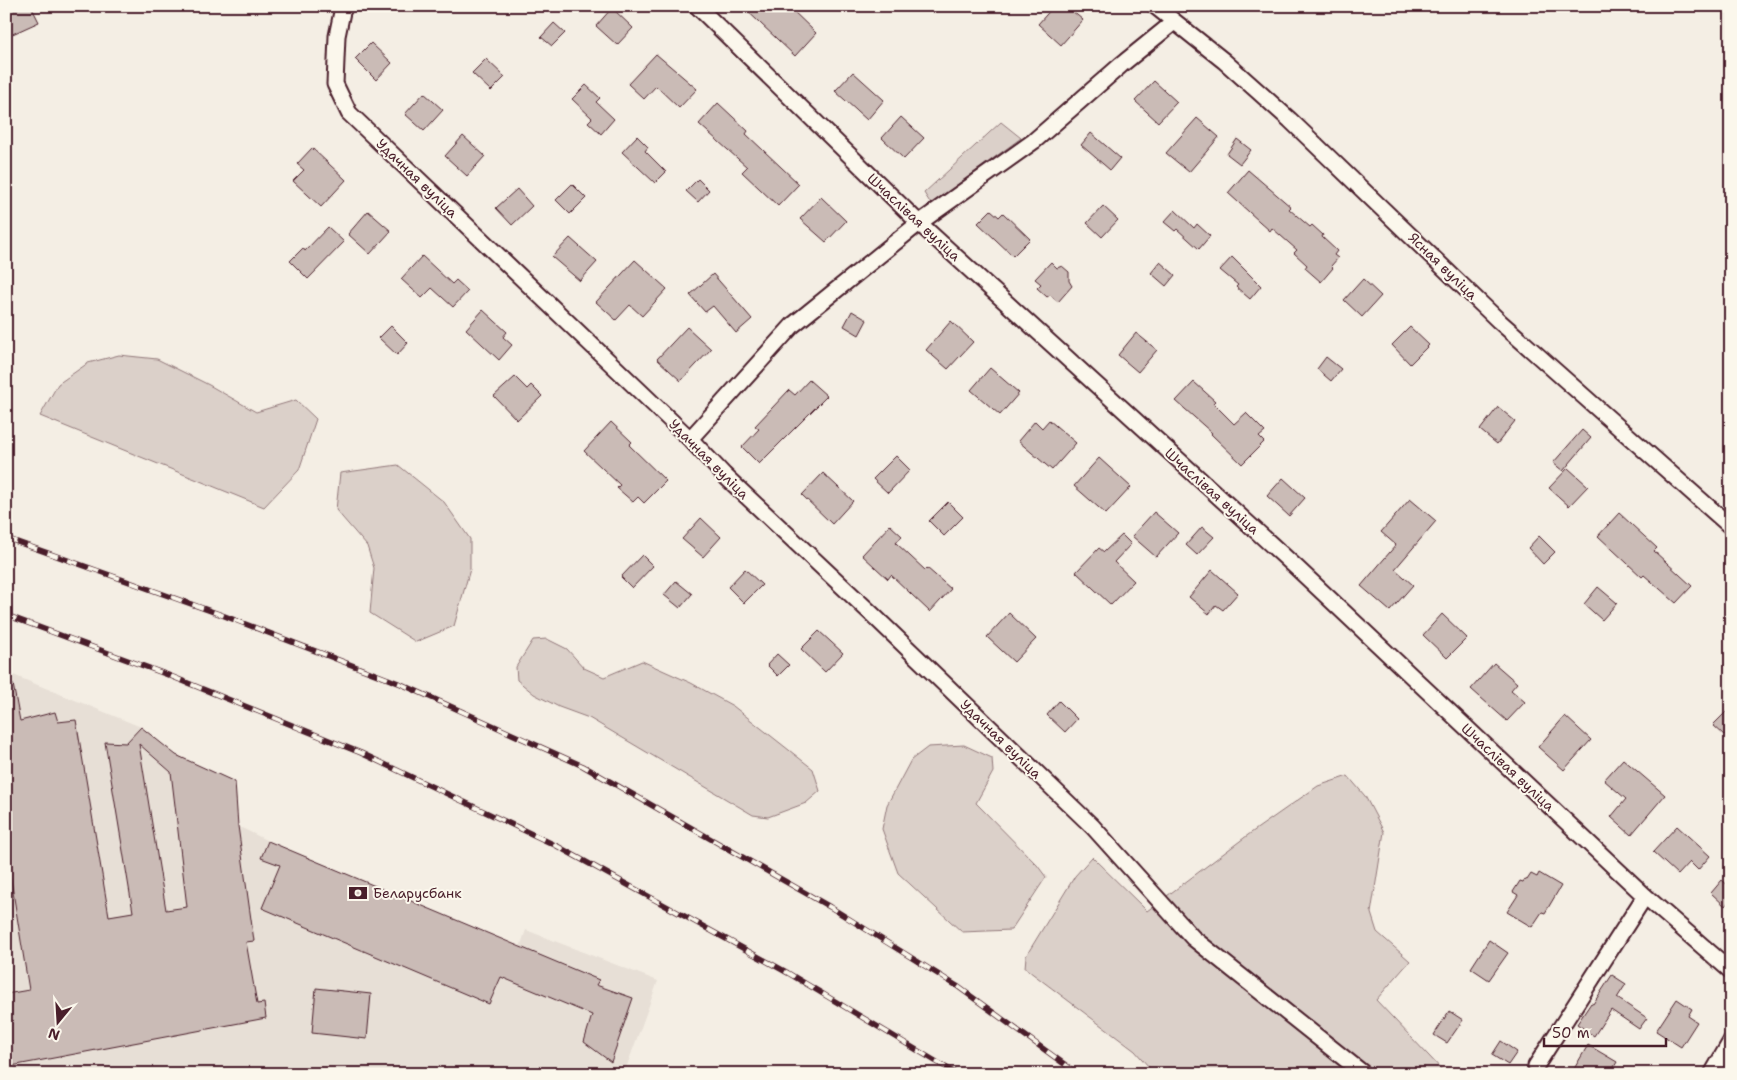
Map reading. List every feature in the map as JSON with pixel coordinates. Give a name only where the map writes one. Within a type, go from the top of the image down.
[{"type":"street","name":"Удачная вуліца","points":[[345,6],[337,36],[335,84],[349,113],[690,439],[724,475],[874,616],[1093,827],[1193,938],[1364,1074]]},
{"type":"street","name":"Шчаслівая вуліца","points":[[697,6],[919,223],[1298,569],[1645,896],[1731,971]]},
{"type":"street","name":"Ясная вуліца","points":[[1155,6],[1224,61],[1283,113],[1499,321],[1731,527]]},
{"type":"street","points":[[690,439],[793,325],[919,223],[1034,141],[1121,65],[1174,22]]},
{"type":"street","points":[[1536,1066],[1645,896]]},
{"type":"street","points":[[1712,1074],[1731,1041]]},
{"type":"shaded area","points":[[1001,122],[1021,138],[931,204],[924,193]]},
{"type":"shaded area","points":[[119,355],[157,359],[209,385],[256,412],[296,400],[316,419],[299,470],[264,507],[40,416],[58,384],[88,363]]},
{"type":"shaded area","points":[[398,465],[444,502],[470,539],[470,569],[454,626],[416,642],[370,613],[374,568],[367,546],[336,510],[340,473]]},
{"type":"shaded area","points":[[547,639],[567,649],[584,668],[604,677],[642,661],[691,683],[733,706],[813,769],[820,791],[806,803],[768,817],[753,815],[589,718],[559,707],[534,694],[517,680],[516,667],[533,640]]},
{"type":"shaded area","points":[[6,672],[141,727],[176,755],[235,782],[238,826],[268,841],[520,947],[526,930],[658,981],[625,1071],[628,1074],[6,1074]]},
{"type":"shaded area","points":[[964,745],[992,758],[993,772],[976,803],[1037,865],[1046,877],[1011,930],[962,932],[898,873],[882,829],[887,805],[911,760],[928,747]]},
{"type":"shaded area","points":[[1348,776],[1365,796],[1384,832],[1371,913],[1377,932],[1410,961],[1376,1000],[1446,1074],[1155,1074],[1135,1051],[1025,968],[1026,956],[1075,876],[1092,857],[1147,911],[1248,835],[1318,786]]},
{"type":"building","points":[[6,6],[31,6],[39,22],[6,37]]},
{"type":"building","points":[[742,6],[788,6],[816,33],[795,56]]},
{"type":"building","points":[[1054,6],[1066,6],[1083,20],[1061,45],[1038,24]]},
{"type":"building","points":[[612,8],[633,28],[617,45],[596,26]]},
{"type":"building","points":[[554,23],[565,33],[552,46],[541,37]]},
{"type":"building","points":[[371,43],[392,63],[376,80],[355,59]]},
{"type":"building","points":[[656,54],[697,89],[679,108],[656,86],[644,99],[628,84]]},
{"type":"building","points":[[486,59],[505,77],[491,91],[472,73]]},
{"type":"building","points":[[853,72],[884,100],[867,120],[835,91]]},
{"type":"building","points":[[1154,81],[1177,102],[1158,122],[1135,101]]},
{"type":"building","points":[[586,85],[600,98],[596,102],[614,119],[601,134],[588,122],[592,118],[572,99]]},
{"type":"building","points":[[424,93],[443,110],[424,131],[405,114]]},
{"type":"building","points":[[718,103],[748,131],[746,134],[799,184],[778,206],[742,172],[747,167],[699,124]]},
{"type":"building","points":[[901,117],[924,138],[904,159],[882,138]]},
{"type":"building","points":[[1197,118],[1219,137],[1189,172],[1166,153]]},
{"type":"building","points":[[1091,133],[1120,158],[1110,170],[1081,145]]},
{"type":"building","points":[[463,136],[485,156],[467,176],[445,156]]},
{"type":"building","points":[[637,136],[648,147],[645,151],[666,172],[655,183],[622,152]]},
{"type":"building","points":[[1237,139],[1251,150],[1240,164],[1227,154]]},
{"type":"building","points":[[312,148],[346,180],[321,207],[293,181],[304,170],[297,164]]},
{"type":"building","points":[[1248,170],[1291,207],[1289,209],[1310,227],[1312,225],[1323,235],[1322,237],[1337,251],[1334,255],[1338,258],[1331,266],[1333,268],[1321,282],[1305,268],[1307,265],[1294,253],[1297,250],[1272,228],[1270,231],[1228,193]]},
{"type":"building","points":[[698,179],[709,190],[698,202],[686,191]]},
{"type":"building","points":[[572,184],[586,198],[570,214],[556,200]]},
{"type":"building","points":[[517,189],[532,206],[512,225],[496,208]]},
{"type":"building","points":[[821,197],[846,221],[826,242],[800,219]]},
{"type":"building","points":[[1103,206],[1118,220],[1102,237],[1087,223]]},
{"type":"building","points":[[991,210],[999,217],[1003,213],[1030,239],[1013,256],[978,223]]},
{"type":"building","points":[[1175,210],[1194,228],[1197,224],[1210,236],[1199,249],[1177,229],[1175,231],[1164,222]]},
{"type":"building","points":[[368,211],[391,231],[370,254],[348,234]]},
{"type":"building","points":[[328,227],[344,242],[308,279],[290,261],[303,248],[305,251]]},
{"type":"building","points":[[570,238],[597,262],[580,281],[552,257]]},
{"type":"building","points":[[422,256],[452,284],[456,280],[468,291],[453,307],[432,288],[422,298],[401,279]]},
{"type":"building","points":[[1232,257],[1261,286],[1250,299],[1236,287],[1238,285],[1220,270]]},
{"type":"building","points":[[635,260],[667,289],[642,316],[630,305],[616,320],[596,302]]},
{"type":"building","points":[[1051,262],[1057,268],[1062,266],[1069,272],[1069,281],[1072,286],[1058,302],[1050,295],[1047,297],[1037,288],[1041,284],[1035,279]]},
{"type":"building","points":[[1160,262],[1175,275],[1166,286],[1151,273]]},
{"type":"building","points":[[713,274],[752,319],[736,333],[713,306],[705,312],[690,295]]},
{"type":"building","points":[[1363,279],[1381,296],[1362,317],[1344,300]]},
{"type":"building","points":[[483,310],[507,332],[503,337],[512,345],[499,360],[466,329]]},
{"type":"building","points":[[852,311],[867,320],[859,335],[844,326]]},
{"type":"building","points":[[951,321],[973,342],[948,369],[926,350]]},
{"type":"building","points":[[391,326],[408,343],[397,355],[379,338]]},
{"type":"building","points":[[687,327],[711,349],[681,381],[657,359]]},
{"type":"building","points":[[1410,327],[1429,345],[1410,364],[1392,345]]},
{"type":"building","points":[[1136,333],[1157,350],[1138,372],[1118,355]]},
{"type":"building","points":[[1326,357],[1341,369],[1331,381],[1317,369]]},
{"type":"building","points":[[990,368],[1019,393],[1000,415],[971,390]]},
{"type":"building","points":[[515,377],[527,389],[531,385],[542,396],[517,420],[494,396]]},
{"type":"building","points":[[809,380],[827,396],[759,464],[742,447],[759,429],[755,426],[789,390],[795,395]]},
{"type":"building","points":[[1194,382],[1215,401],[1213,403],[1234,424],[1246,413],[1265,432],[1259,437],[1264,442],[1242,464],[1212,433],[1176,401]]},
{"type":"building","points":[[1498,407],[1515,421],[1497,444],[1480,430]]},
{"type":"building","points":[[1049,420],[1076,443],[1052,470],[1018,441],[1035,421],[1042,428]]},
{"type":"building","points":[[611,422],[632,442],[629,445],[666,481],[644,503],[638,497],[633,502],[617,488],[620,485],[584,451]]},
{"type":"building","points":[[1582,430],[1591,438],[1563,471],[1553,463]]},
{"type":"building","points":[[896,456],[910,470],[888,493],[873,479]]},
{"type":"building","points":[[1099,458],[1131,487],[1106,514],[1074,486]]},
{"type":"building","points":[[1568,468],[1588,486],[1569,506],[1549,488]]},
{"type":"building","points":[[823,473],[853,501],[832,524],[802,495]]},
{"type":"building","points":[[1283,478],[1305,498],[1289,516],[1267,496]]},
{"type":"building","points":[[1410,499],[1436,521],[1395,569],[1413,585],[1390,611],[1361,586],[1396,545],[1381,532]]},
{"type":"building","points":[[948,502],[963,517],[944,536],[929,521]]},
{"type":"building","points":[[1154,512],[1178,533],[1156,557],[1132,536]]},
{"type":"building","points":[[1619,513],[1657,548],[1654,551],[1692,586],[1676,603],[1644,575],[1642,577],[1598,536]]},
{"type":"building","points":[[701,518],[721,537],[703,557],[682,539]]},
{"type":"building","points":[[890,525],[902,536],[896,543],[925,570],[927,568],[951,589],[930,612],[891,575],[888,579],[862,555]]},
{"type":"building","points":[[1202,527],[1214,537],[1197,555],[1186,545]]},
{"type":"building","points":[[1122,535],[1131,544],[1114,562],[1134,581],[1111,605],[1076,572],[1099,548],[1104,552]]},
{"type":"building","points":[[1539,536],[1555,552],[1543,564],[1528,548]]},
{"type":"building","points":[[642,555],[653,566],[632,588],[621,577]]},
{"type":"building","points":[[745,569],[762,585],[744,603],[728,587]]},
{"type":"building","points":[[1212,570],[1238,593],[1223,610],[1216,605],[1209,614],[1189,597]]},
{"type":"building","points":[[676,581],[692,594],[680,608],[664,595]]},
{"type":"building","points":[[1598,587],[1617,603],[1602,620],[1584,604]]},
{"type":"building","points":[[1009,613],[1036,639],[1014,662],[987,637]]},
{"type":"building","points":[[1442,614],[1467,638],[1447,658],[1423,635]]},
{"type":"building","points":[[819,631],[843,653],[825,672],[801,649]]},
{"type":"building","points":[[777,654],[789,665],[778,676],[767,665]]},
{"type":"building","points":[[1494,663],[1517,683],[1511,690],[1525,702],[1507,721],[1471,689]]},
{"type":"building","points":[[13,684],[20,721],[55,712],[58,722],[76,720],[109,916],[133,912],[105,742],[126,743],[141,727],[176,755],[235,782],[238,826],[254,941],[246,942],[257,1004],[264,1003],[266,1018],[6,1067],[6,994],[29,990],[6,849],[6,685]],"holes":[[[139,744],[171,772],[187,907],[166,910]]]},
{"type":"building","points":[[1059,701],[1077,719],[1065,732],[1047,715]]},
{"type":"building","points":[[1731,707],[1731,728],[1724,735],[1713,725]]},
{"type":"building","points":[[1565,716],[1591,740],[1564,770],[1538,747]]},
{"type":"building","points":[[1623,759],[1665,795],[1631,835],[1611,817],[1626,799],[1604,780]]},
{"type":"building","points":[[1677,826],[1710,856],[1698,870],[1690,862],[1678,875],[1653,852]]},
{"type":"building","points":[[268,841],[599,980],[596,985],[633,998],[611,1062],[584,1042],[592,1015],[501,977],[489,1004],[262,908],[280,865],[261,858]]},
{"type":"building","points":[[1539,873],[1561,886],[1545,913],[1542,912],[1532,927],[1507,912],[1518,895],[1513,892],[1520,881],[1527,880],[1531,874],[1537,877]]},
{"type":"building","points":[[1722,880],[1731,888],[1731,899],[1725,906],[1711,893]]},
{"type":"building","points":[[1489,940],[1508,953],[1489,980],[1471,968]]},
{"type":"building","points":[[1612,975],[1626,984],[1617,998],[1647,1018],[1639,1029],[1611,1010],[1594,1036],[1577,1024]]},
{"type":"building","points":[[316,988],[371,994],[367,1039],[312,1033]]},
{"type":"building","points":[[1677,999],[1692,1009],[1688,1016],[1697,1022],[1681,1047],[1656,1031]]},
{"type":"building","points":[[1449,1011],[1463,1020],[1447,1043],[1434,1035]]},
{"type":"building","points":[[1501,1041],[1517,1052],[1508,1065],[1492,1055]]},
{"type":"building","points":[[1588,1045],[1617,1062],[1614,1067],[1619,1074],[1571,1074]]},
{"type":"railway","points":[[6,538],[222,615],[401,684],[583,766],[830,907],[957,986],[1078,1074]]},
{"type":"railway","points":[[6,615],[168,675],[361,753],[557,846],[788,973],[957,1074]]},
{"type":"place","name":"Беларусбанк","points":[[358,893]]}]
